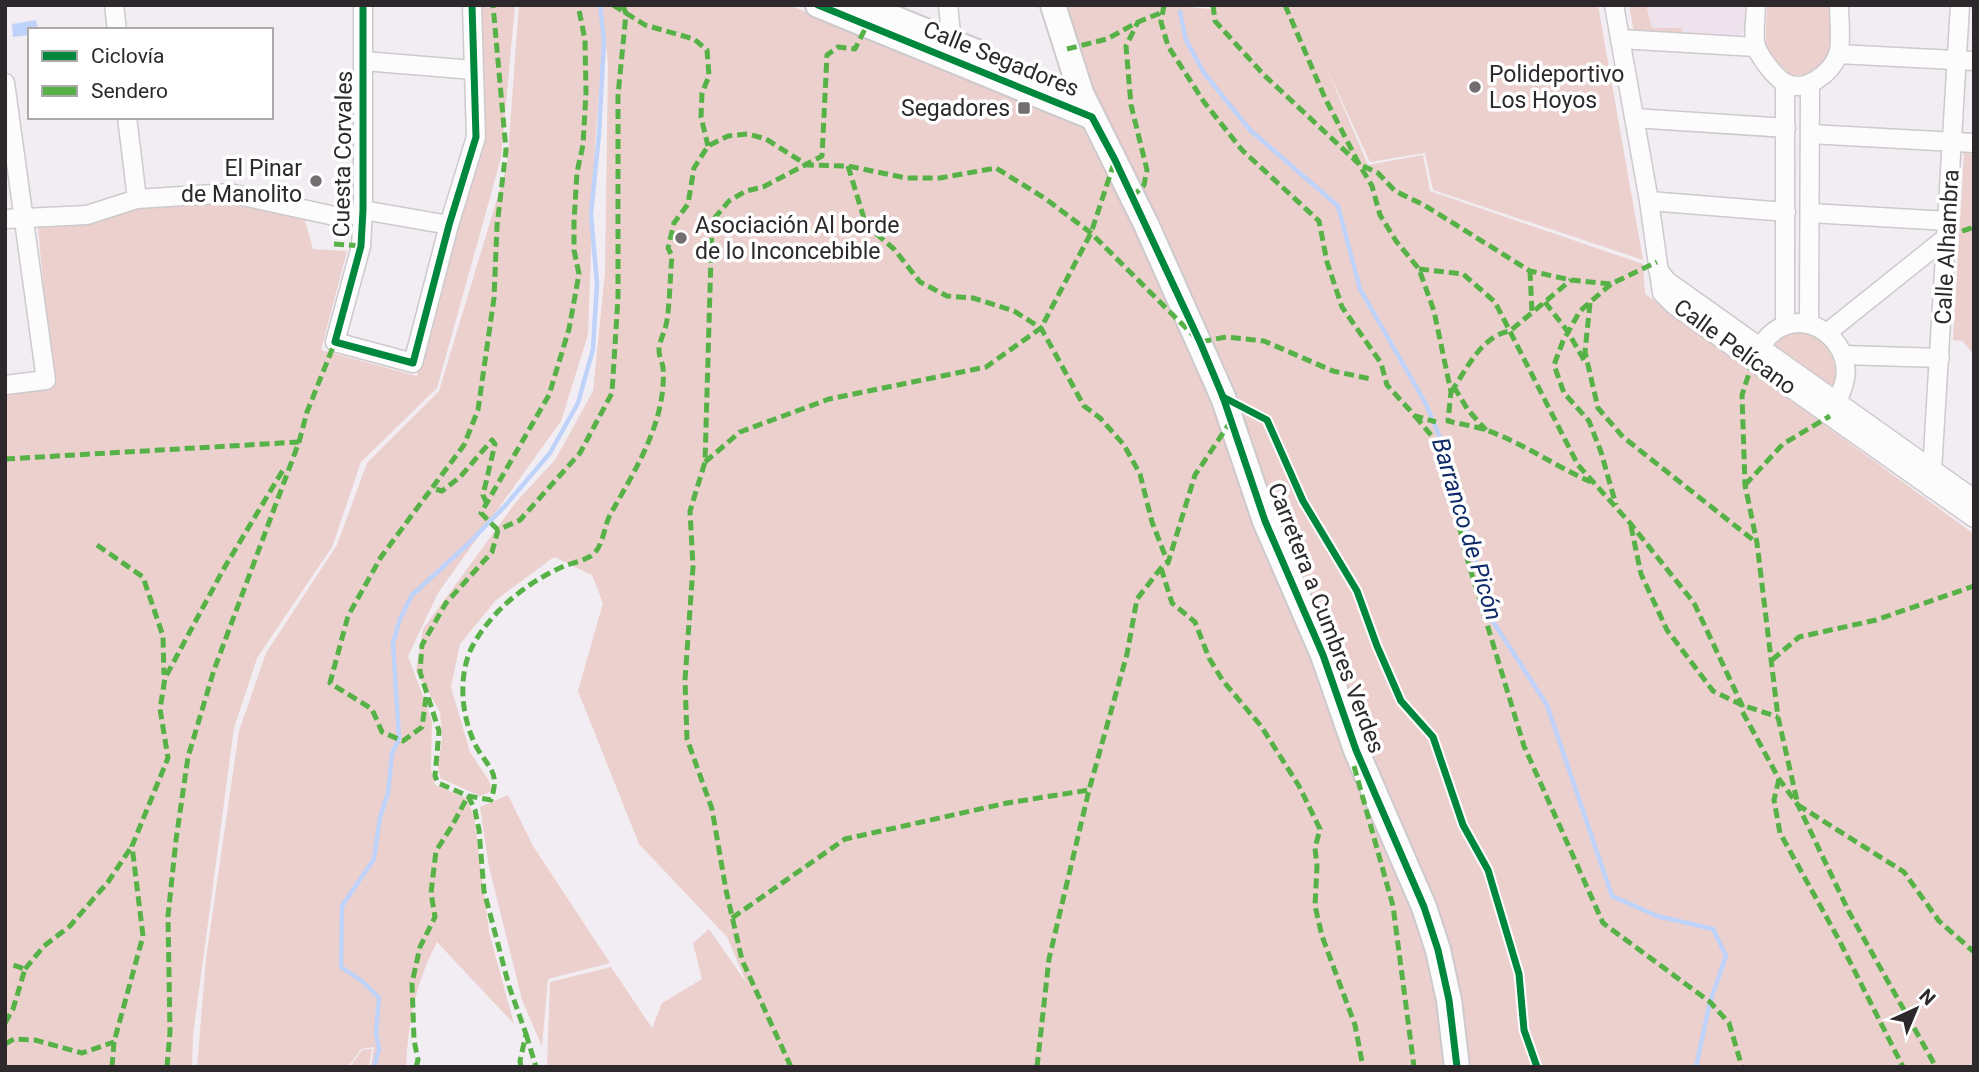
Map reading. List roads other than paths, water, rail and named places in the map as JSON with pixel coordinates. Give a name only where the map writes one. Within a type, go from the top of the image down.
[{"type":"street","points":[[114,5],[117,28]]},
{"type":"street","name":"Cuesta Corvales","points":[[363,5],[361,246],[335,342],[413,363],[449,225]]},
{"type":"street","points":[[14,218],[87,215],[137,199],[229,193],[344,218],[363,210],[449,225],[476,137],[472,5]]},
{"type":"street","name":"Calle Segadores","points":[[818,5],[866,27],[1092,117]]},
{"type":"street","points":[[948,5],[952,42]]},
{"type":"street","name":"Carretera a Cumbres Verdes","points":[[1053,5],[1081,93],[1115,160],[1223,397],[1265,521],[1322,655],[1356,750],[1424,907],[1438,950],[1449,1000],[1457,1067]]},
{"type":"street","name":"Calle Pelícano","points":[[1614,5],[1649,201],[1662,293],[1674,305],[1756,354],[1932,479],[1974,518]]},
{"type":"street","points":[[1756,5],[1756,47],[1771,69],[1785,83],[1798,86],[1824,75],[1838,54],[1839,5]]},
{"type":"street","name":"Calle Alhambra","points":[[1932,479],[1953,142],[1966,61],[1960,5]]},
{"type":"street","name":"Calle Segadores","points":[[864,6],[1081,93]]},
{"type":"street","points":[[1620,39],[1756,47]]},
{"type":"street","points":[[1838,54],[1966,61]]},
{"type":"street","points":[[364,61],[473,70]]},
{"type":"street","points":[[5,83],[14,218],[46,380],[5,385]]},
{"type":"street","points":[[1785,83],[1785,325]]},
{"type":"street","points":[[1809,324],[1810,83]]},
{"type":"street","points":[[1634,118],[1787,128]]},
{"type":"street","points":[[127,119],[137,199]]},
{"type":"street","points":[[1810,134],[1974,143]]},
{"type":"street","points":[[1649,201],[1786,212]]},
{"type":"street","points":[[1810,213],[1948,229]]},
{"type":"street","points":[[1828,332],[1948,229]]},
{"type":"street","points":[[1756,354],[1772,333],[1785,325],[1809,324],[1828,332],[1844,355],[1846,378],[1834,409]]},
{"type":"street","points":[[1844,355],[1941,358]]},
{"type":"street","name":"Calle Pelícano","points":[[1932,479],[1974,499]]},
{"type":"water","points":[[36,20],[38,28],[28,28],[28,35],[13,37],[12,24]]},
{"type":"waterway","points":[[374,1067],[379,1049],[376,1033],[379,998],[362,981],[341,967],[342,906],[374,859],[380,817],[388,793],[392,753],[399,739],[393,643],[400,619],[412,595],[504,507],[550,453],[578,403],[593,349],[597,284],[591,214],[604,40],[600,5]]},
{"type":"waterway","name":"Barranco de Picón","points":[[1180,12],[1186,40],[1204,73],[1250,130],[1338,206],[1360,289],[1426,404],[1450,462],[1490,617],[1547,705],[1612,896],[1657,916],[1713,929],[1726,956],[1710,1002],[1696,1067]]},
{"type":"place","name":"Polideportivo Los Hoyos","points":[[1475,87]]},
{"type":"place","name":"Segadores","points":[[1024,108]]},
{"type":"place","name":"El Pinar de Manolito","points":[[316,181]]},
{"type":"place","name":"Asociación Al borde de lo Inconcebible","points":[[681,238]]}]
